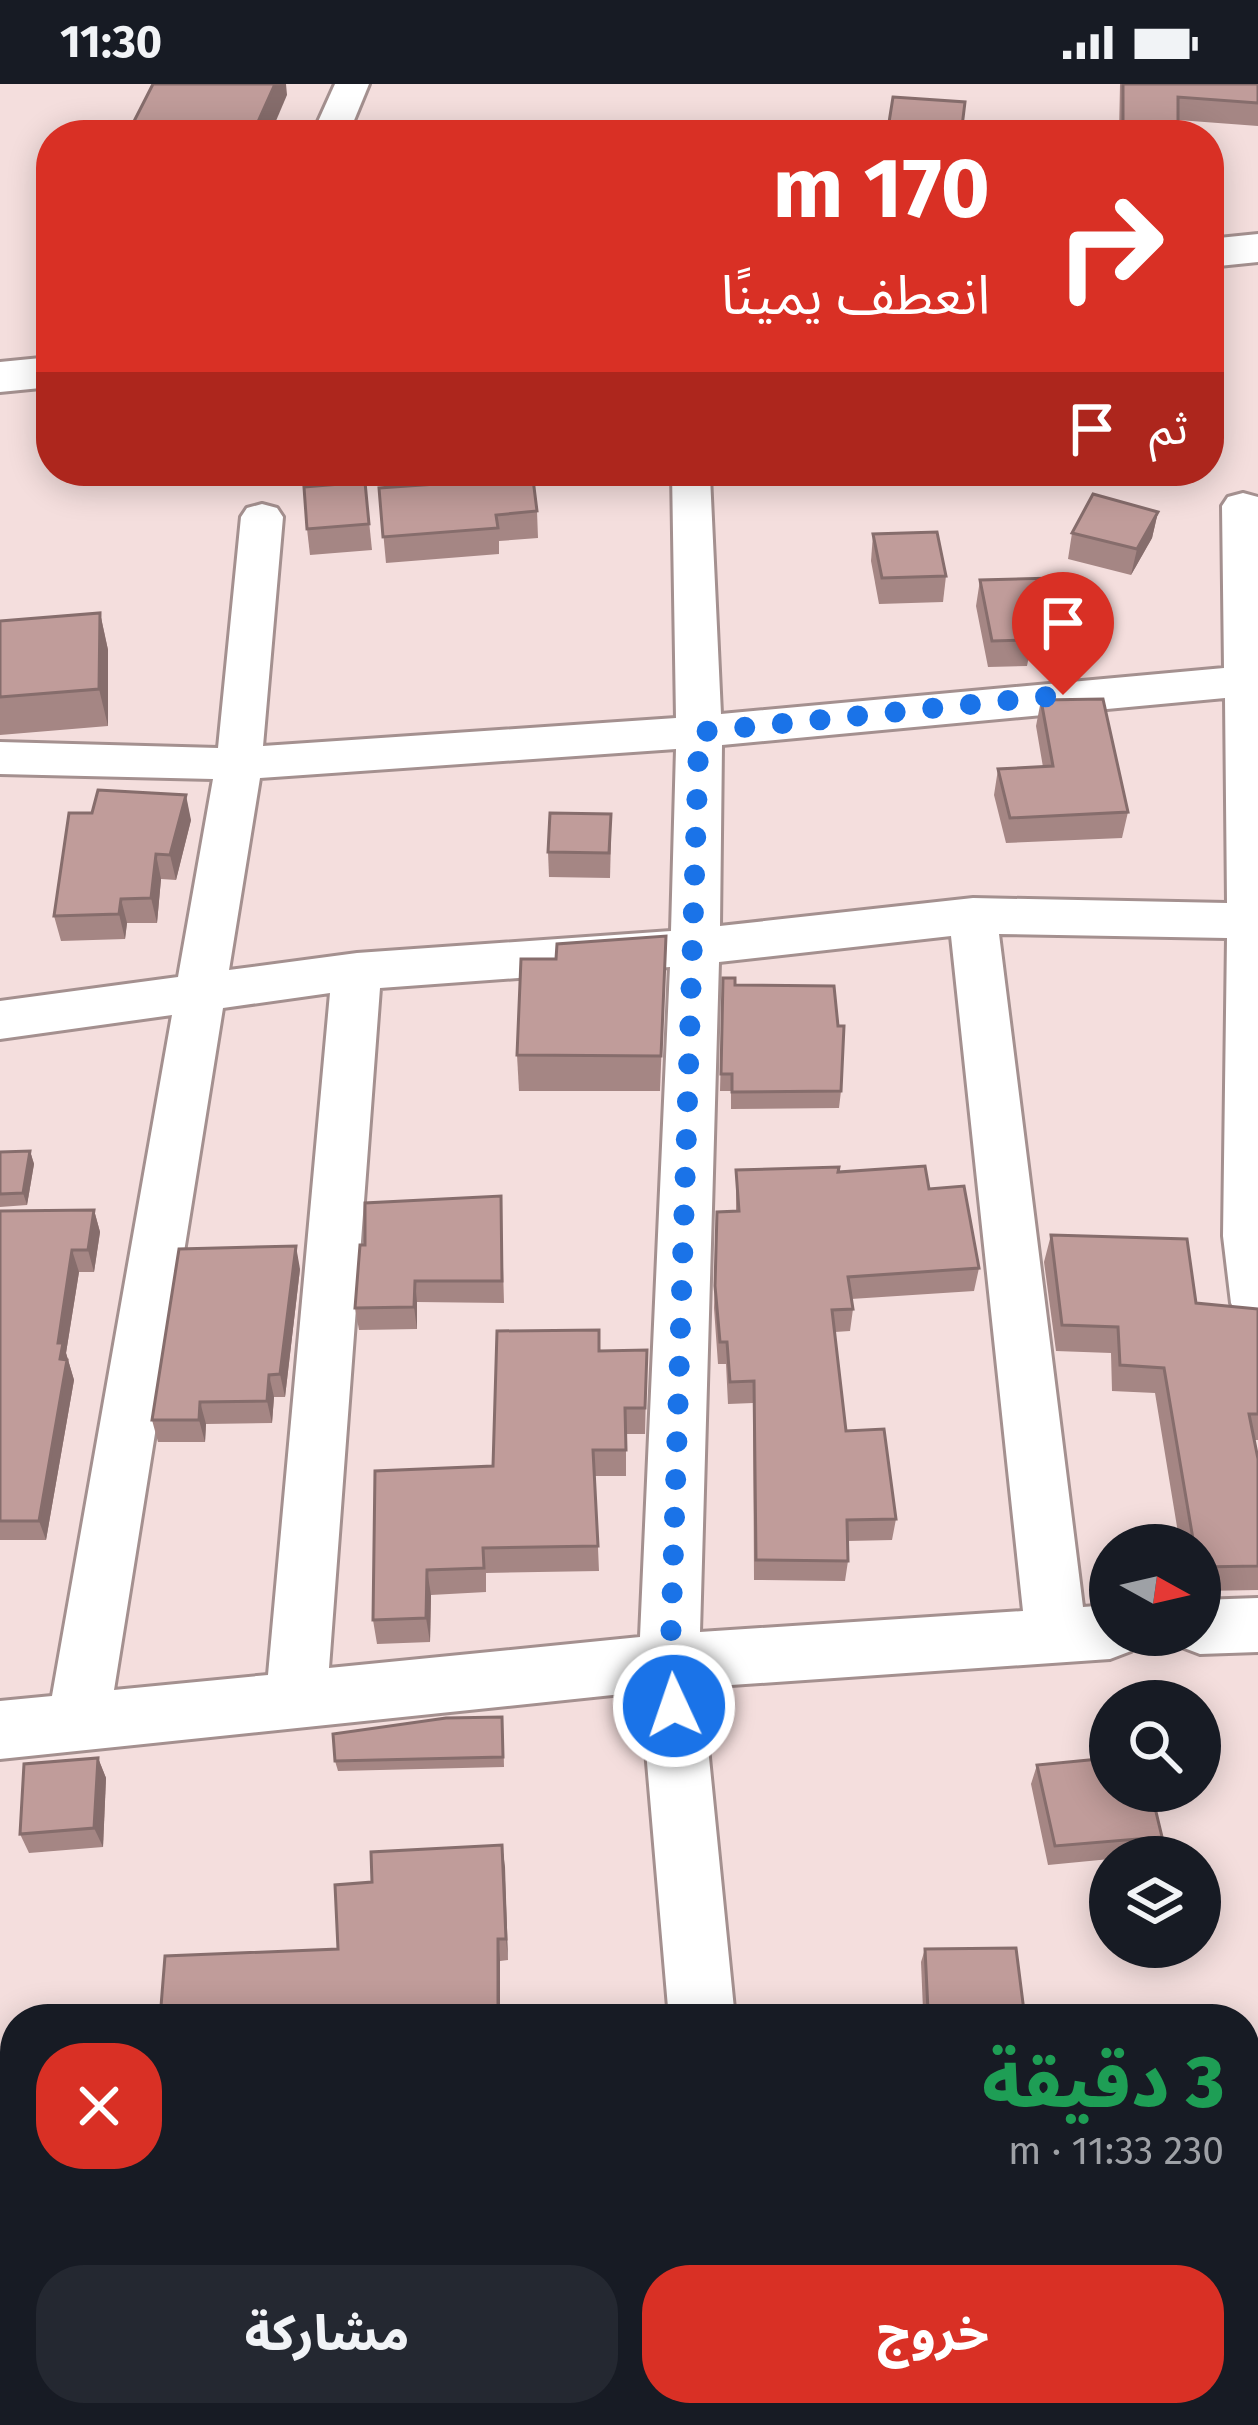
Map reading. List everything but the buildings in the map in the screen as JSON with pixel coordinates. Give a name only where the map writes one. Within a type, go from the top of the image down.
[{"type":"street","points":[[336,120],[352,84]]},
{"type":"street","points":[[1224,252],[1258,248]]},
{"type":"street","points":[[0,377],[36,373]]},
{"type":"street","points":[[689,486],[699,732],[670,1662],[701,2004]]},
{"type":"street","points":[[1243,506],[1255,921],[1250,1236],[1258,1303]]},
{"type":"street","points":[[78,1722],[196,996],[239,764],[262,517]]},
{"type":"street","points":[[0,758],[239,764],[699,732],[1246,682]]},
{"type":"street","points":[[0,1019],[357,971],[695,947],[973,916],[1255,921]]},
{"type":"street","points":[[0,1730],[670,1662],[1083,1633],[973,916]]},
{"type":"street","points":[[296,1701],[357,971]]},
{"type":"street","points":[[1221,1627],[1258,1625]]},
{"type":"route","points":[[674,1706],[670,1662],[699,732],[1063,695]]}]
